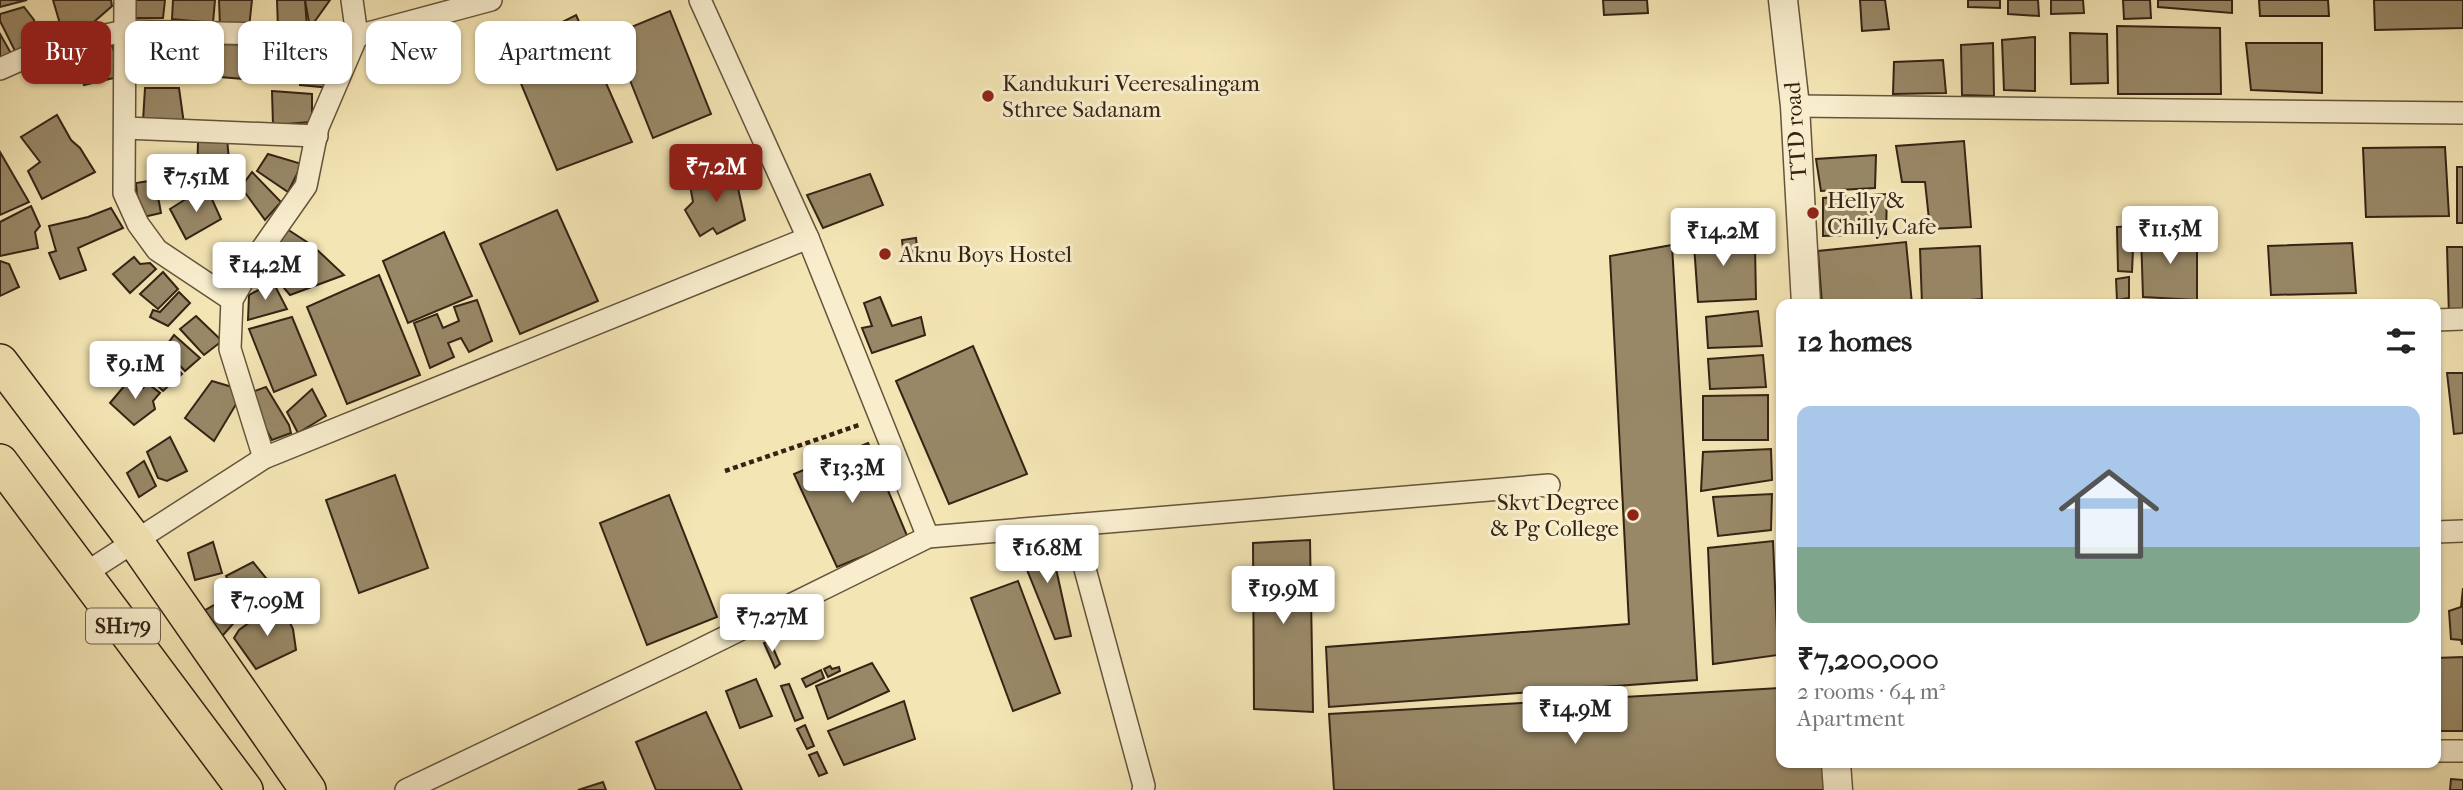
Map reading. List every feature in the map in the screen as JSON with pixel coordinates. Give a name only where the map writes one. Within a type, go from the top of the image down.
[{"type":"main road","name":"SH179","points":[[0,362],[135,541],[308,790]]},
{"type":"main road","name":"SH179","points":[[0,462],[245,790]]},
{"type":"street","points":[[125,0],[125,21]]},
{"type":"street","points":[[264,458],[230,349],[232,300],[257,256],[306,186],[318,127],[357,36],[352,0]]},
{"type":"street","points":[[224,33],[357,36],[491,0]]},
{"type":"street","points":[[700,0],[808,238],[928,537]]},
{"type":"street","name":"TTD road","points":[[1783,0],[1795,106],[1806,299]]},
{"type":"street","points":[[0,69],[52,46],[125,31]]},
{"type":"street","points":[[125,84],[124,193],[138,224],[157,250],[232,300]]},
{"type":"street","points":[[1795,106],[2463,113]]},
{"type":"street","points":[[125,128],[317,136]]},
{"type":"street","points":[[84,573],[264,458],[808,238]]},
{"type":"street","points":[[2441,320],[2463,319]]},
{"type":"street","points":[[406,790],[928,537],[1549,485]]},
{"type":"street","points":[[1073,525],[1143,790]]},
{"type":"street","points":[[2441,532],[2463,531]]},
{"type":"street","points":[[2441,751],[2463,751]]},
{"type":"street","points":[[1836,768],[1838,790]]},
{"type":"path","points":[[725,471],[880,418]]},
{"type":"building","points":[[0,0],[27,0],[0,7]]},
{"type":"building","points":[[53,0],[111,0],[112,6],[95,21],[59,21]]},
{"type":"building","points":[[132,0],[165,0],[163,18],[131,18]]},
{"type":"building","points":[[173,0],[215,0],[213,21],[172,19]]},
{"type":"building","points":[[219,0],[252,0],[250,21],[238,21],[238,27],[224,26],[224,21],[220,21]]},
{"type":"building","points":[[277,0],[305,0],[306,21],[278,21]]},
{"type":"building","points":[[305,0],[330,0],[315,21],[309,21]]},
{"type":"building","points":[[1603,0],[1647,0],[1648,13],[1604,15]]},
{"type":"building","points":[[1860,0],[1885,0],[1889,29],[1862,31]]},
{"type":"building","points":[[1968,0],[2000,0],[2000,8],[1968,7]]},
{"type":"building","points":[[2008,0],[2038,0],[2039,16],[2008,14]]},
{"type":"building","points":[[2051,0],[2083,0],[2084,13],[2051,14]]},
{"type":"building","points":[[2123,0],[2150,0],[2151,18],[2124,19]]},
{"type":"building","points":[[2158,0],[2232,0],[2232,13],[2158,7]]},
{"type":"building","points":[[2259,0],[2328,0],[2329,16],[2260,16]]},
{"type":"building","points":[[2374,0],[2463,0],[2463,28],[2375,30]]},
{"type":"building","points":[[24,7],[34,20],[21,21],[21,50],[16,53],[0,21],[0,14]]},
{"type":"building","points":[[670,11],[711,114],[653,138],[632,84],[636,84],[636,25]]},
{"type":"building","points":[[576,15],[579,21],[564,21]]},
{"type":"building","points":[[2117,26],[2220,28],[2221,94],[2118,94]]},
{"type":"building","points":[[2070,33],[2107,34],[2108,83],[2071,84]]},
{"type":"building","points":[[0,34],[12,55],[0,61]]},
{"type":"building","points":[[2035,37],[2035,91],[2004,90],[2002,40]]},
{"type":"building","points":[[111,42],[122,76],[111,79]]},
{"type":"building","points":[[1993,43],[1994,96],[1962,95],[1961,45]]},
{"type":"building","points":[[2246,43],[2322,43],[2322,93],[2251,90]]},
{"type":"building","points":[[224,44],[238,44],[238,78],[224,77]]},
{"type":"building","points":[[1943,60],[1946,93],[1893,94],[1894,62]]},
{"type":"building","points":[[331,84],[331,88],[300,85]]},
{"type":"building","points":[[521,84],[606,84],[632,142],[557,170]]},
{"type":"building","points":[[145,88],[179,88],[184,124],[143,121]]},
{"type":"building","points":[[272,91],[312,94],[312,122],[273,125]]},
{"type":"building","points":[[57,115],[71,140],[80,148],[95,172],[42,199],[28,171],[40,162],[21,137]]},
{"type":"building","points":[[227,138],[231,183],[197,178],[198,142]]},
{"type":"building","points":[[1964,141],[1971,227],[1930,229],[1925,182],[1902,182],[1896,146]]},
{"type":"building","points":[[2445,147],[2449,216],[2366,217],[2363,148]]},
{"type":"building","points":[[0,152],[29,202],[0,215]]},
{"type":"building","points":[[268,154],[302,164],[288,192],[257,171]]},
{"type":"building","points":[[1876,155],[1875,188],[1821,191],[1816,159]]},
{"type":"building","points":[[2457,167],[2463,167],[2463,223],[2457,223]]},
{"type":"building","points":[[182,168],[190,194],[166,198],[160,171]]},
{"type":"building","points":[[734,170],[745,220],[717,234],[713,228],[700,236],[685,210],[693,202],[690,185]]},
{"type":"building","points":[[252,172],[281,202],[265,220],[241,187]]},
{"type":"building","points":[[870,174],[883,205],[823,228],[807,195]]},
{"type":"building","points":[[155,180],[161,213],[139,218],[136,183]]},
{"type":"building","points":[[202,189],[211,197],[221,219],[186,239],[170,209]]},
{"type":"building","points":[[1887,194],[1886,234],[1823,236],[1823,198]]},
{"type":"building","points":[[31,206],[40,226],[35,232],[38,248],[0,256],[0,222]]},
{"type":"building","points":[[111,208],[123,228],[78,248],[86,270],[60,279],[49,253],[56,251],[49,226],[88,217]]},
{"type":"building","points":[[557,210],[598,301],[520,334],[480,244]]},
{"type":"building","points":[[2134,226],[2132,272],[2118,271],[2117,227]]},
{"type":"building","points":[[287,229],[313,246],[344,275],[290,295],[261,261]]},
{"type":"building","points":[[1693,230],[1729,230],[1730,247],[1755,246],[1756,299],[1698,302]]},
{"type":"building","points":[[444,232],[472,296],[408,323],[383,261]]},
{"type":"building","points":[[2141,234],[2197,235],[2197,299],[2143,297]]},
{"type":"building","points":[[916,238],[918,255],[904,257],[902,240]]},
{"type":"building","points":[[1906,242],[1912,299],[1822,299],[1818,251]]},
{"type":"building","points":[[2352,243],[2356,293],[2271,295],[2268,246]]},
{"type":"building","points":[[1672,245],[1697,680],[1329,707],[1326,647],[1629,624],[1610,256]]},
{"type":"building","points":[[1980,246],[1982,299],[1922,299],[1920,249]]},
{"type":"building","points":[[2447,247],[2463,247],[2463,316],[2449,316]]},
{"type":"building","points":[[134,257],[140,264],[150,263],[156,269],[130,293],[113,274]]},
{"type":"building","points":[[0,261],[9,264],[19,287],[0,296]]},
{"type":"building","points":[[163,272],[178,289],[158,309],[140,294]]},
{"type":"building","points":[[379,275],[420,375],[347,404],[307,307]]},
{"type":"building","points":[[2129,277],[2129,298],[2117,299],[2116,279]]},
{"type":"building","points":[[273,282],[287,309],[248,320],[249,295]]},
{"type":"building","points":[[179,292],[190,303],[168,326],[150,317],[153,310],[160,312]]},
{"type":"building","points":[[880,297],[892,326],[921,317],[925,335],[872,353],[862,328],[872,326],[864,303]]},
{"type":"building","points":[[477,300],[492,341],[469,352],[461,338],[448,343],[454,357],[430,368],[414,323],[437,314],[443,328],[459,321],[454,307]]},
{"type":"building","points":[[1758,311],[1762,346],[1708,348],[1706,317]]},
{"type":"building","points":[[196,316],[222,341],[204,355],[180,329]]},
{"type":"building","points":[[292,317],[316,375],[274,392],[249,329]]},
{"type":"building","points":[[174,335],[200,358],[185,371],[164,349]]},
{"type":"building","points":[[155,346],[182,374],[163,391],[137,366]]},
{"type":"building","points":[[973,346],[1027,474],[949,504],[896,381]]},
{"type":"building","points":[[1763,355],[1766,387],[1710,389],[1708,359]]},
{"type":"building","points":[[2447,373],[2463,373],[2463,433],[2454,434]]},
{"type":"building","points":[[131,378],[143,388],[147,383],[160,393],[153,401],[155,409],[134,425],[110,403]]},
{"type":"building","points":[[212,381],[232,387],[241,396],[214,441],[185,418]]},
{"type":"building","points":[[266,387],[291,433],[272,440],[251,402],[249,393]]},
{"type":"building","points":[[312,389],[326,416],[298,433],[287,412]]},
{"type":"building","points":[[1768,395],[1768,440],[1703,440],[1703,396]]},
{"type":"building","points":[[170,437],[187,471],[167,481],[158,478],[147,452]]},
{"type":"building","points":[[868,443],[908,538],[837,567],[794,474]]},
{"type":"building","points":[[1771,449],[1772,480],[1701,491],[1703,452]]},
{"type":"building","points":[[144,461],[156,486],[139,497],[127,473]]},
{"type":"building","points":[[395,475],[428,568],[359,593],[326,500]]},
{"type":"building","points":[[1772,494],[1771,530],[1718,536],[1713,497]]},
{"type":"building","points":[[669,495],[717,617],[647,645],[600,523]]},
{"type":"building","points":[[1310,540],[1313,712],[1254,709],[1253,543]]},
{"type":"building","points":[[1773,541],[1776,655],[1713,664],[1708,548]]},
{"type":"building","points":[[213,542],[222,573],[195,580],[188,553]]},
{"type":"building","points":[[1050,542],[1071,636],[1055,639],[1017,545]]},
{"type":"building","points":[[253,562],[278,593],[247,620],[228,589],[231,587],[226,576]]},
{"type":"building","points":[[1018,581],[1060,693],[1013,711],[971,598]]},
{"type":"building","points":[[2463,588],[2462,644],[2461,640],[2451,639],[2449,611],[2461,607]]},
{"type":"building","points":[[225,599],[240,616],[216,643],[200,613]]},
{"type":"building","points":[[282,606],[293,629],[296,650],[256,669],[234,638],[239,630],[257,617]]},
{"type":"building","points":[[770,641],[780,664],[775,668],[764,643]]},
{"type":"building","points":[[2463,657],[2463,731],[2441,731],[2441,658]]},
{"type":"building","points":[[872,663],[889,691],[828,719],[816,686]]},
{"type":"building","points":[[830,666],[832,669],[839,667],[840,671],[828,677],[824,669]]},
{"type":"building","points":[[821,670],[824,678],[806,687],[802,679]]},
{"type":"building","points":[[756,679],[772,716],[740,728],[726,691]]},
{"type":"building","points":[[789,684],[803,718],[795,721],[781,686]]},
{"type":"building","points":[[1776,688],[1776,768],[1827,768],[1829,790],[1334,790],[1329,714]]},
{"type":"building","points":[[904,701],[915,739],[844,765],[828,731]]},
{"type":"building","points":[[706,712],[742,790],[656,790],[636,742]]},
{"type":"building","points":[[805,725],[814,746],[807,749],[797,729]]},
{"type":"building","points":[[817,752],[827,773],[819,776],[809,755]]},
{"type":"building","points":[[2451,779],[2463,780],[2463,790],[2450,790]]},
{"type":"building","points":[[603,782],[606,790],[578,790]]},
{"type":"place","name":"Kandukuri Veeresalingam Sthree Sadanam","points":[[988,96]]},
{"type":"place","name":"Helly & Chilly Cafe","points":[[1813,213]]},
{"type":"place","name":"Aknu Boys Hostel","points":[[885,254]]},
{"type":"place","name":"Skvt Degree & Pg College","points":[[1633,515]]}]
